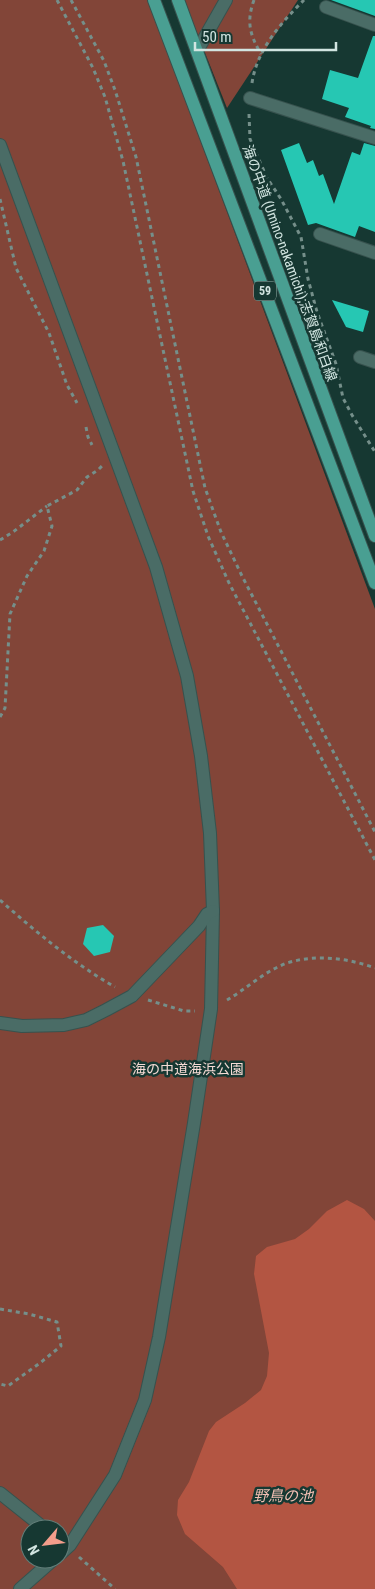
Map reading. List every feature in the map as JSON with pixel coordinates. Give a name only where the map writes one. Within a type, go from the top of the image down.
[{"type":"main road","name":"59","points":[[154,0],[375,583]]},
{"type":"main road","name":"海の中道 (Umino-nakamichi);志賀島和白線","points":[[178,0],[375,536]]},
{"type":"street","points":[[196,51],[226,0]]},
{"type":"street","points":[[326,7],[375,25]]},
{"type":"street","points":[[250,98],[375,138]]},
{"type":"street","points":[[0,145],[156,567],[187,676],[201,756],[210,833],[213,911],[211,1009],[159,1337],[144,1400],[115,1475],[70,1544]]},
{"type":"street","points":[[320,234],[375,253]]},
{"type":"street","points":[[360,357],[375,362]]},
{"type":"street","points":[[0,1023],[22,1026],[64,1025],[86,1020],[132,996],[199,926],[207,914],[213,911]]},
{"type":"street","points":[[0,1493],[32,1519]]},
{"type":"street","points":[[20,1589],[43,1569]]},
{"type":"path","points":[[57,0],[105,97],[123,161],[193,491],[208,536],[229,583],[375,860]]},
{"type":"path","points":[[71,0],[104,61],[136,157],[206,488],[221,532],[280,651],[375,832]]},
{"type":"path","points":[[254,0],[250,12],[250,22],[253,39],[262,54]]},
{"type":"path","points":[[304,0],[269,40],[254,71],[249,110],[250,139],[267,178],[281,199],[301,237],[316,312],[336,364],[344,398],[352,415],[375,452]]},
{"type":"path","points":[[0,199],[16,268],[49,333],[67,385],[80,408]]},
{"type":"path","points":[[86,423],[88,437],[96,450]]},
{"type":"path","points":[[0,540],[47,506],[77,490],[87,476],[104,464],[100,457]]},
{"type":"path","points":[[0,717],[5,708],[10,614],[27,576],[44,550],[52,526],[47,506]]},
{"type":"path","points":[[0,900],[54,946],[91,973],[132,996],[184,1011],[211,1009],[286,964],[323,957],[350,961],[375,968]]},
{"type":"path","points":[[0,1309],[29,1314],[57,1322],[60,1346],[8,1386],[0,1384]]},
{"type":"path","points":[[70,1547],[115,1589]]},
{"type":"green space","name":"海の中道海浜公園","points":[[0,0],[148,0],[375,609],[375,1589],[0,1589]]},
{"type":"green space","points":[[184,0],[298,0],[227,108]]},
{"type":"water","name":"野鳥の池","points":[[347,1200],[364,1209],[375,1221],[375,1589],[237,1589],[223,1567],[185,1534],[177,1515],[178,1500],[189,1482],[209,1431],[216,1422],[261,1390],[267,1376],[269,1353],[254,1274],[256,1256],[267,1247],[295,1239],[309,1229],[327,1211]]},
{"type":"building","points":[[331,0],[375,0],[375,16]]},
{"type":"building","points":[[373,36],[375,36],[375,129],[345,117],[349,108],[322,99],[330,70],[358,78]]},
{"type":"building","points":[[299,143],[307,163],[313,160],[319,176],[323,174],[334,204],[352,152],[360,155],[364,143],[375,146],[375,232],[359,226],[355,237],[316,223],[308,225],[281,150]]},
{"type":"building","points":[[332,300],[369,311],[363,332],[346,327]]},
{"type":"building","points":[[103,925],[114,936],[110,952],[94,956],[83,944],[87,928]]}]
